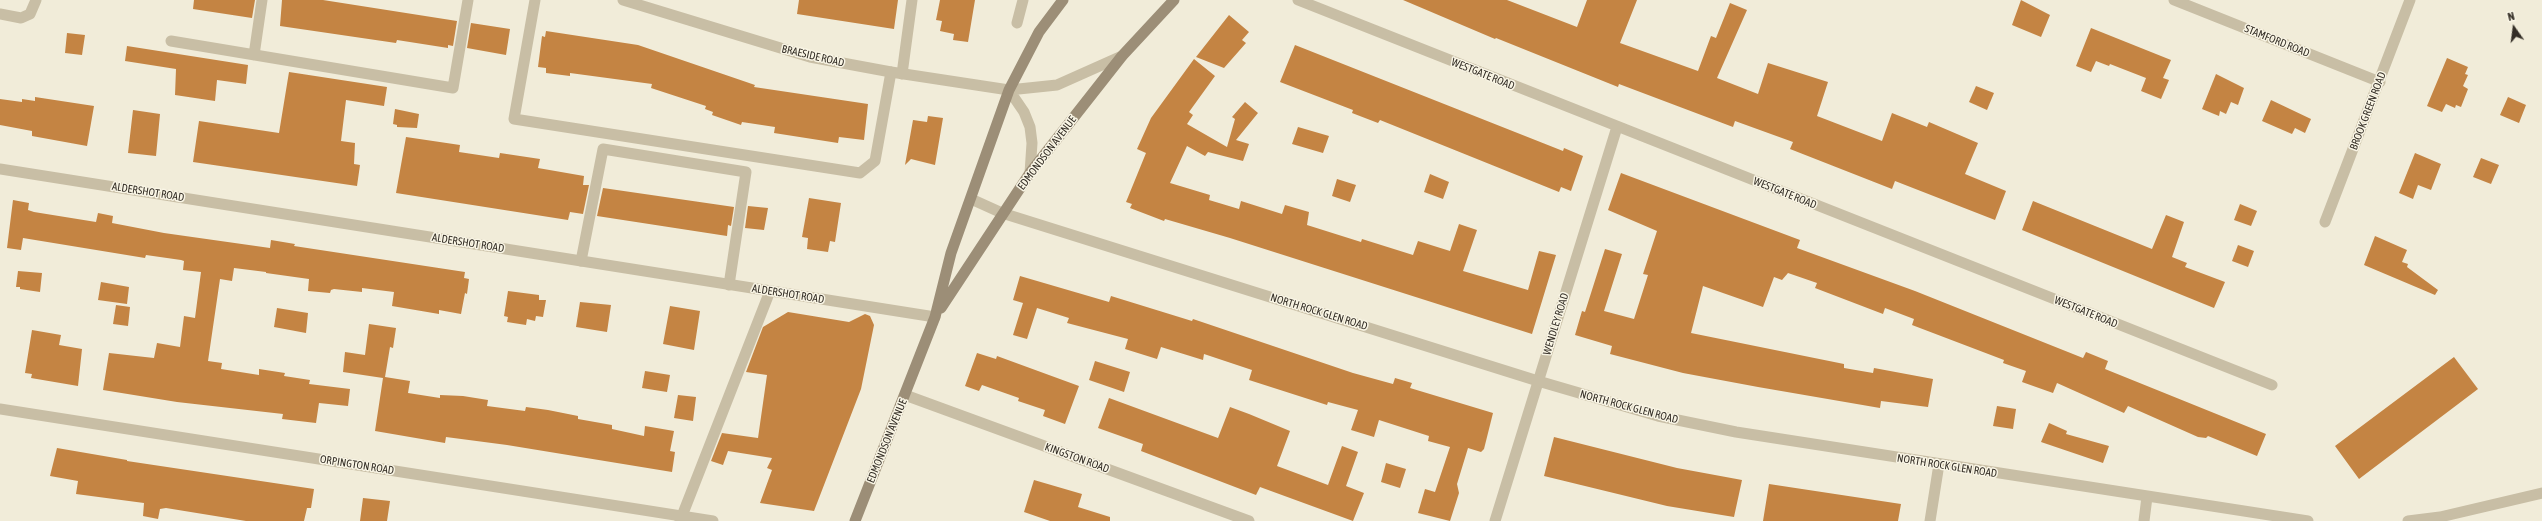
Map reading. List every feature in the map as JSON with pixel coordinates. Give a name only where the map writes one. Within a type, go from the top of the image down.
[{"type":"main road","name":"EDMONDSON AVENUE","points":[[855,521],[935,317],[952,253],[1009,90],[1039,32],[1063,0]]},
{"type":"main road","name":"EDMONDSON AVENUE","points":[[935,317],[1002,212],[1030,173],[1122,56],[1174,0]]},
{"type":"street","points":[[0,14],[20,18],[30,14],[36,0]]},
{"type":"street","points":[[254,55],[262,0]]},
{"type":"street","points":[[171,42],[453,88],[468,0]]},
{"type":"street","points":[[535,0],[514,119],[860,173],[875,161],[891,72]]},
{"type":"street","name":"BRAESIDE ROAD","points":[[623,0],[810,57],[902,74],[1009,90],[1057,85],[1122,56]]},
{"type":"street","points":[[902,74],[912,0]]},
{"type":"street","points":[[1017,22],[1023,0]]},
{"type":"street","name":"WESTGATE ROAD","points":[[1298,0],[2272,385]]},
{"type":"street","name":"STAMFORD ROAD","points":[[2174,0],[2380,82]]},
{"type":"street","name":"BROOK GREEN ROAD","points":[[2324,222],[2380,82],[2410,0]]},
{"type":"street","points":[[1009,90],[1024,112],[1030,127],[1032,143],[1030,173]]},
{"type":"street","name":"WENDLEY ROAD","points":[[1495,521],[1617,127]]},
{"type":"street","points":[[581,261],[603,149],[724,168],[746,172],[729,285]]},
{"type":"street","name":"ALDERSHOT ROAD","points":[[0,169],[935,317]]},
{"type":"street","name":"NORTH ROCK GLEN ROAD","points":[[972,199],[1002,212],[1538,381],[1658,416],[1736,432],[2308,521]]},
{"type":"street","points":[[681,519],[770,291]]},
{"type":"street","name":"KINGSTON ROAD","points":[[905,394],[1248,521]]},
{"type":"street","name":"ORPINGTON ROAD","points":[[0,409],[681,519],[713,521]]},
{"type":"street","points":[[1930,521],[1939,464]]},
{"type":"street","points":[[2408,521],[2440,517],[2542,493]]},
{"type":"street","points":[[2144,521],[2147,497]]},
{"type":"building","points":[[194,0],[255,0],[252,18],[193,9]]},
{"type":"building","points":[[282,0],[323,0],[457,21],[453,46],[448,45],[448,48],[397,40],[396,43],[280,26]]},
{"type":"building","points":[[799,0],[898,0],[894,29],[797,14]]},
{"type":"building","points":[[940,0],[975,0],[968,42],[953,40],[954,34],[940,31],[942,21],[936,20]]},
{"type":"building","points":[[1403,0],[1507,0],[1577,27],[1587,0],[1637,0],[1620,43],[1698,71],[1711,36],[1716,38],[1730,3],[1747,10],[1717,78],[1758,94],[1768,63],[1828,82],[1817,116],[1882,141],[1892,113],[1927,127],[1929,122],[1978,143],[1965,174],[2006,191],[1995,220],[1895,181],[1892,189],[1790,149],[1793,142],[1735,121],[1733,127],[1619,84],[1618,87],[1496,38],[1495,39]]},
{"type":"building","points":[[2021,0],[2050,15],[2041,37],[2012,25]]},
{"type":"building","points":[[1229,15],[1249,32],[1242,40],[1246,43],[1224,68],[1196,57]]},
{"type":"building","points":[[471,23],[510,29],[506,55],[467,48]]},
{"type":"building","points":[[2091,28],[2171,60],[2163,78],[2169,80],[2161,99],[2141,91],[2146,78],[2110,64],[2109,66],[2096,61],[2091,72],[2076,66]]},
{"type":"building","points":[[546,31],[638,45],[755,85],[754,87],[868,104],[864,140],[839,137],[838,143],[774,133],[775,127],[742,122],[741,125],[712,115],[713,112],[705,109],[706,106],[651,88],[652,84],[570,73],[570,76],[546,73],[546,68],[538,67],[542,36],[545,37]]},
{"type":"building","points":[[67,33],[85,35],[82,55],[65,53]]},
{"type":"building","points":[[1295,45],[1563,151],[1564,148],[1583,156],[1571,191],[1561,187],[1559,192],[1380,120],[1378,123],[1352,113],[1353,110],[1280,82]]},
{"type":"building","points":[[127,46],[248,65],[246,84],[217,80],[215,101],[175,95],[176,69],[125,61]]},
{"type":"building","points":[[2447,58],[2468,67],[2465,74],[2468,75],[2463,86],[2468,89],[2461,107],[2456,105],[2455,108],[2446,104],[2442,112],[2427,106]]},
{"type":"building","points":[[1194,59],[1215,76],[1189,112],[1193,115],[1187,124],[1227,147],[1235,119],[1232,117],[1245,102],[1258,113],[1236,140],[1249,144],[1243,161],[1208,152],[1205,156],[1187,146],[1170,183],[1210,195],[1209,200],[1239,209],[1241,201],[1282,214],[1285,205],[1309,212],[1307,225],[1361,242],[1362,239],[1413,255],[1418,241],[1450,251],[1459,224],[1477,230],[1463,271],[1528,290],[1539,251],[1556,255],[1532,334],[1230,238],[1165,219],[1164,221],[1130,208],[1132,204],[1126,202],[1146,153],[1137,149],[1151,118]]},
{"type":"building","points":[[289,72],[387,87],[384,106],[346,100],[341,141],[355,143],[354,164],[360,165],[357,186],[193,162],[199,121],[279,133]]},
{"type":"building","points":[[2216,74],[2244,88],[2238,105],[2231,102],[2226,114],[2220,111],[2219,116],[2202,109]]},
{"type":"building","points":[[1976,86],[1994,93],[1987,110],[1969,102]]},
{"type":"building","points":[[35,97],[94,106],[87,146],[32,136],[32,131],[0,125],[0,99],[22,102],[22,99],[35,101]]},
{"type":"building","points":[[2508,97],[2526,105],[2519,123],[2500,115]]},
{"type":"building","points":[[2271,100],[2311,119],[2305,133],[2295,128],[2292,134],[2262,121]]},
{"type":"building","points":[[395,109],[419,114],[417,128],[397,127],[397,125],[393,124]]},
{"type":"building","points":[[133,110],[160,114],[156,156],[128,153]]},
{"type":"building","points":[[928,116],[943,118],[935,165],[911,159],[905,165],[913,120],[927,122]]},
{"type":"building","points":[[1298,127],[1329,136],[1323,153],[1292,144]]},
{"type":"building","points":[[406,137],[460,145],[459,152],[499,158],[500,153],[540,159],[538,168],[584,176],[583,185],[589,185],[583,214],[570,212],[568,220],[396,193]]},
{"type":"building","points":[[2415,153],[2441,164],[2431,190],[2418,185],[2413,199],[2399,193]]},
{"type":"building","points":[[2481,158],[2499,165],[2491,184],[2473,177]]},
{"type":"building","points":[[1621,173],[1800,240],[1797,248],[1915,291],[2083,358],[2086,352],[2108,361],[2105,369],[2266,434],[2257,456],[2208,436],[2206,438],[2198,437],[2128,406],[2124,413],[2057,383],[2053,393],[2022,382],[2026,371],[2003,363],[2004,360],[1912,325],[1914,319],[1885,308],[1883,314],[1815,288],[1817,283],[1788,273],[1782,280],[1774,277],[1763,307],[1703,286],[1691,333],[1844,364],[1844,368],[1873,373],[1874,368],[1933,379],[1928,407],[1881,401],[1880,408],[1683,373],[1610,354],[1612,346],[1575,335],[1582,311],[1585,312],[1605,249],[1622,254],[1604,311],[1634,319],[1648,275],[1643,274],[1657,231],[1608,210]]},
{"type":"building","points":[[1430,174],[1449,182],[1443,199],[1424,192]]},
{"type":"building","points":[[1337,179],[1356,185],[1350,202],[1332,196]]},
{"type":"building","points":[[603,188],[734,207],[731,226],[728,225],[727,236],[597,216]]},
{"type":"building","points":[[809,198],[841,203],[835,242],[830,241],[828,252],[807,249],[808,238],[802,237]]},
{"type":"building","points":[[13,200],[29,203],[28,210],[34,212],[96,222],[98,213],[113,216],[112,223],[164,233],[270,248],[271,240],[295,244],[294,246],[465,272],[464,278],[469,279],[467,294],[465,293],[461,314],[439,310],[439,314],[392,306],[394,292],[362,288],[362,292],[334,289],[331,290],[330,293],[308,291],[309,279],[234,268],[232,281],[220,279],[208,361],[222,363],[221,369],[259,375],[259,369],[285,373],[284,376],[310,380],[309,384],[350,389],[348,406],[319,403],[316,423],[282,419],[283,414],[177,402],[103,390],[109,353],[154,358],[157,343],[180,347],[184,316],[195,318],[201,272],[183,270],[184,261],[181,260],[146,255],[145,258],[23,238],[21,250],[7,248]]},
{"type":"building","points":[[2033,201],[2152,249],[2166,215],[2184,222],[2172,257],[2187,263],[2185,267],[2225,282],[2214,308],[2022,230]]},
{"type":"building","points":[[2240,204],[2257,211],[2251,226],[2234,220]]},
{"type":"building","points":[[748,206],[768,208],[764,230],[745,228]]},
{"type":"building","points":[[2375,236],[2407,250],[2402,262],[2408,264],[2407,267],[2438,290],[2435,295],[2364,265]]},
{"type":"building","points":[[2238,245],[2254,251],[2248,267],[2232,261]]},
{"type":"building","points":[[18,271],[42,273],[40,292],[16,287]]},
{"type":"building","points":[[1020,276],[1109,302],[1111,296],[1192,321],[1193,319],[1353,373],[1393,384],[1395,378],[1412,383],[1410,388],[1493,413],[1484,449],[1481,452],[1468,448],[1457,484],[1459,493],[1450,521],[1418,513],[1425,489],[1435,492],[1450,447],[1428,441],[1429,436],[1379,420],[1374,437],[1351,430],[1358,410],[1328,402],[1327,405],[1249,380],[1252,370],[1204,354],[1203,360],[1161,347],[1157,359],[1125,349],[1128,339],[1067,323],[1069,318],[1037,308],[1027,339],[1013,335],[1023,303],[1013,300]]},
{"type":"building","points":[[101,282],[129,287],[127,304],[98,300]]},
{"type":"building","points":[[508,291],[539,295],[539,300],[546,300],[543,317],[536,316],[535,321],[527,319],[526,325],[507,322],[508,317],[504,316]]},
{"type":"building","points":[[580,302],[611,305],[607,332],[576,327]]},
{"type":"building","points":[[116,305],[130,307],[128,326],[113,324]]},
{"type":"building","points":[[670,306],[700,311],[694,350],[663,344]]},
{"type":"building","points":[[277,308],[308,313],[306,333],[274,327]]},
{"type":"building","points":[[788,312],[849,322],[865,314],[870,316],[874,325],[861,389],[814,511],[760,503],[772,470],[767,468],[772,458],[728,451],[723,465],[711,461],[722,433],[758,438],[767,375],[746,372],[763,327]]},
{"type":"building","points":[[369,324],[396,328],[393,348],[390,347],[385,377],[410,381],[408,393],[440,398],[440,395],[463,396],[488,400],[487,406],[525,411],[526,407],[548,410],[578,416],[578,419],[612,425],[612,429],[644,436],[645,426],[674,431],[670,451],[675,452],[672,472],[507,445],[446,437],[445,443],[375,431],[383,378],[343,372],[345,352],[365,355]]},
{"type":"building","points":[[32,330],[61,335],[59,345],[82,349],[78,386],[31,378],[32,374],[25,373]]},
{"type":"building","points":[[977,353],[996,359],[997,356],[1079,386],[1065,424],[1043,416],[1045,410],[1018,401],[1019,398],[982,385],[979,391],[965,386]]},
{"type":"building","points":[[2454,357],[2478,389],[2359,479],[2335,446]]},
{"type":"building","points":[[1095,361],[1130,372],[1124,392],[1089,380]]},
{"type":"building","points":[[645,371],[670,375],[667,392],[642,388]]},
{"type":"building","points":[[678,395],[696,397],[693,421],[674,418]]},
{"type":"building","points":[[1109,398],[1218,438],[1230,407],[1249,414],[1290,431],[1277,466],[1328,485],[1342,446],[1358,452],[1346,486],[1364,493],[1353,521],[1260,487],[1256,495],[1141,451],[1143,444],[1098,428]]},
{"type":"building","points":[[1997,406],[2016,409],[2013,429],[1993,426]]},
{"type":"building","points":[[2049,423],[2067,431],[2066,434],[2109,446],[2103,463],[2041,442]]},
{"type":"building","points":[[1554,437],[1677,468],[1742,480],[1734,517],[1667,506],[1544,476]]},
{"type":"building","points":[[57,448],[127,461],[314,489],[311,508],[307,508],[304,521],[246,521],[166,508],[160,509],[158,519],[143,516],[144,503],[76,494],[78,481],[50,476]]},
{"type":"building","points":[[1386,463],[1406,469],[1400,488],[1381,482]]},
{"type":"building","points":[[1034,480],[1082,494],[1078,507],[1110,517],[1110,521],[1050,521],[1024,512]]},
{"type":"building","points":[[1769,484],[1901,504],[1898,521],[1763,521]]},
{"type":"building","points":[[363,498],[390,501],[387,521],[360,521]]}]
